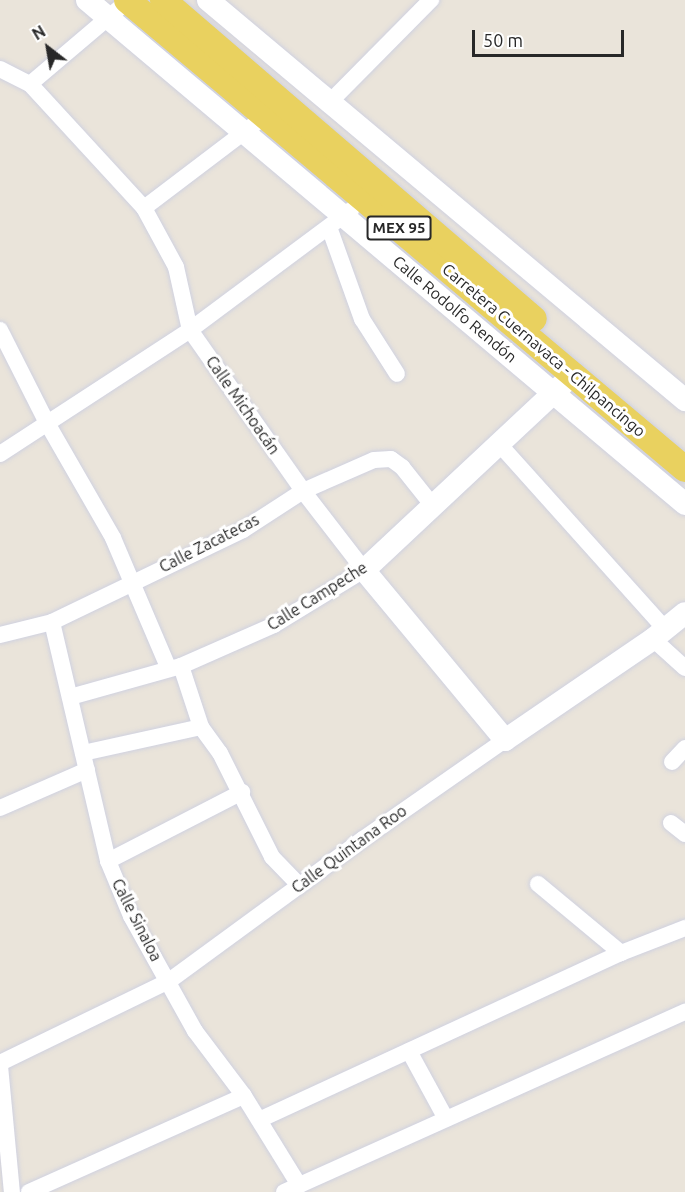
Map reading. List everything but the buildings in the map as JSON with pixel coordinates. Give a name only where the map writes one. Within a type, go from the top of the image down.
[{"type":"main road","name":"Carretera Cuernavaca - Chilpancingo","points":[[128,0],[255,124],[365,199],[572,374],[681,457]]},
{"type":"main road","name":"Carretera Cuernavaca - Chilpancingo","points":[[163,0],[681,457]]},
{"type":"street","name":"Calle Rodolfo Rendón","points":[[87,0],[108,18],[255,124],[337,221],[554,393],[676,497]]},
{"type":"street","points":[[30,84],[128,0]]},
{"type":"street","points":[[330,102],[430,0]]},
{"type":"street","points":[[214,2],[685,400]]},
{"type":"street","name":"Calle Michoacán","points":[[0,69],[30,84],[144,208],[176,267],[190,330],[303,491],[364,570],[505,740]]},
{"type":"street","points":[[144,208],[255,124]]},
{"type":"street","points":[[0,454],[190,330],[365,199]]},
{"type":"street","points":[[337,221],[362,319],[397,374]]},
{"type":"street","points":[[0,330],[47,423],[93,500],[134,581],[201,727],[242,792],[272,857],[299,885]]},
{"type":"street","name":"Calle Campeche","points":[[70,697],[175,668],[274,625],[364,570],[501,446],[572,374]]},
{"type":"street","points":[[501,446],[685,668]]},
{"type":"street","points":[[676,497],[681,457]]},
{"type":"street","name":"Calle Zacatecas","points":[[0,635],[52,622],[243,530],[303,491],[374,460],[390,459],[433,506]]},
{"type":"street","name":"Calle Quintana Roo","points":[[0,1065],[169,981],[299,885],[659,634],[685,613]]},
{"type":"street","name":"Calle Sinaloa","points":[[52,622],[108,861],[131,916],[195,1031],[244,1096],[259,1120],[292,1189]]},
{"type":"street","points":[[83,753],[201,727]]},
{"type":"street","points":[[672,762],[685,748]]},
{"type":"street","points":[[0,808],[87,770]]},
{"type":"street","points":[[108,861],[242,792]]},
{"type":"street","points":[[671,823],[685,834]]},
{"type":"street","points":[[538,884],[621,953]]},
{"type":"street","points":[[259,1120],[621,953],[685,928]]},
{"type":"street","points":[[292,1189],[685,1012]]},
{"type":"street","points":[[409,1051],[446,1119]]},
{"type":"street","points":[[0,1065],[12,1192]]},
{"type":"street","points":[[29,1192],[244,1096]]}]
